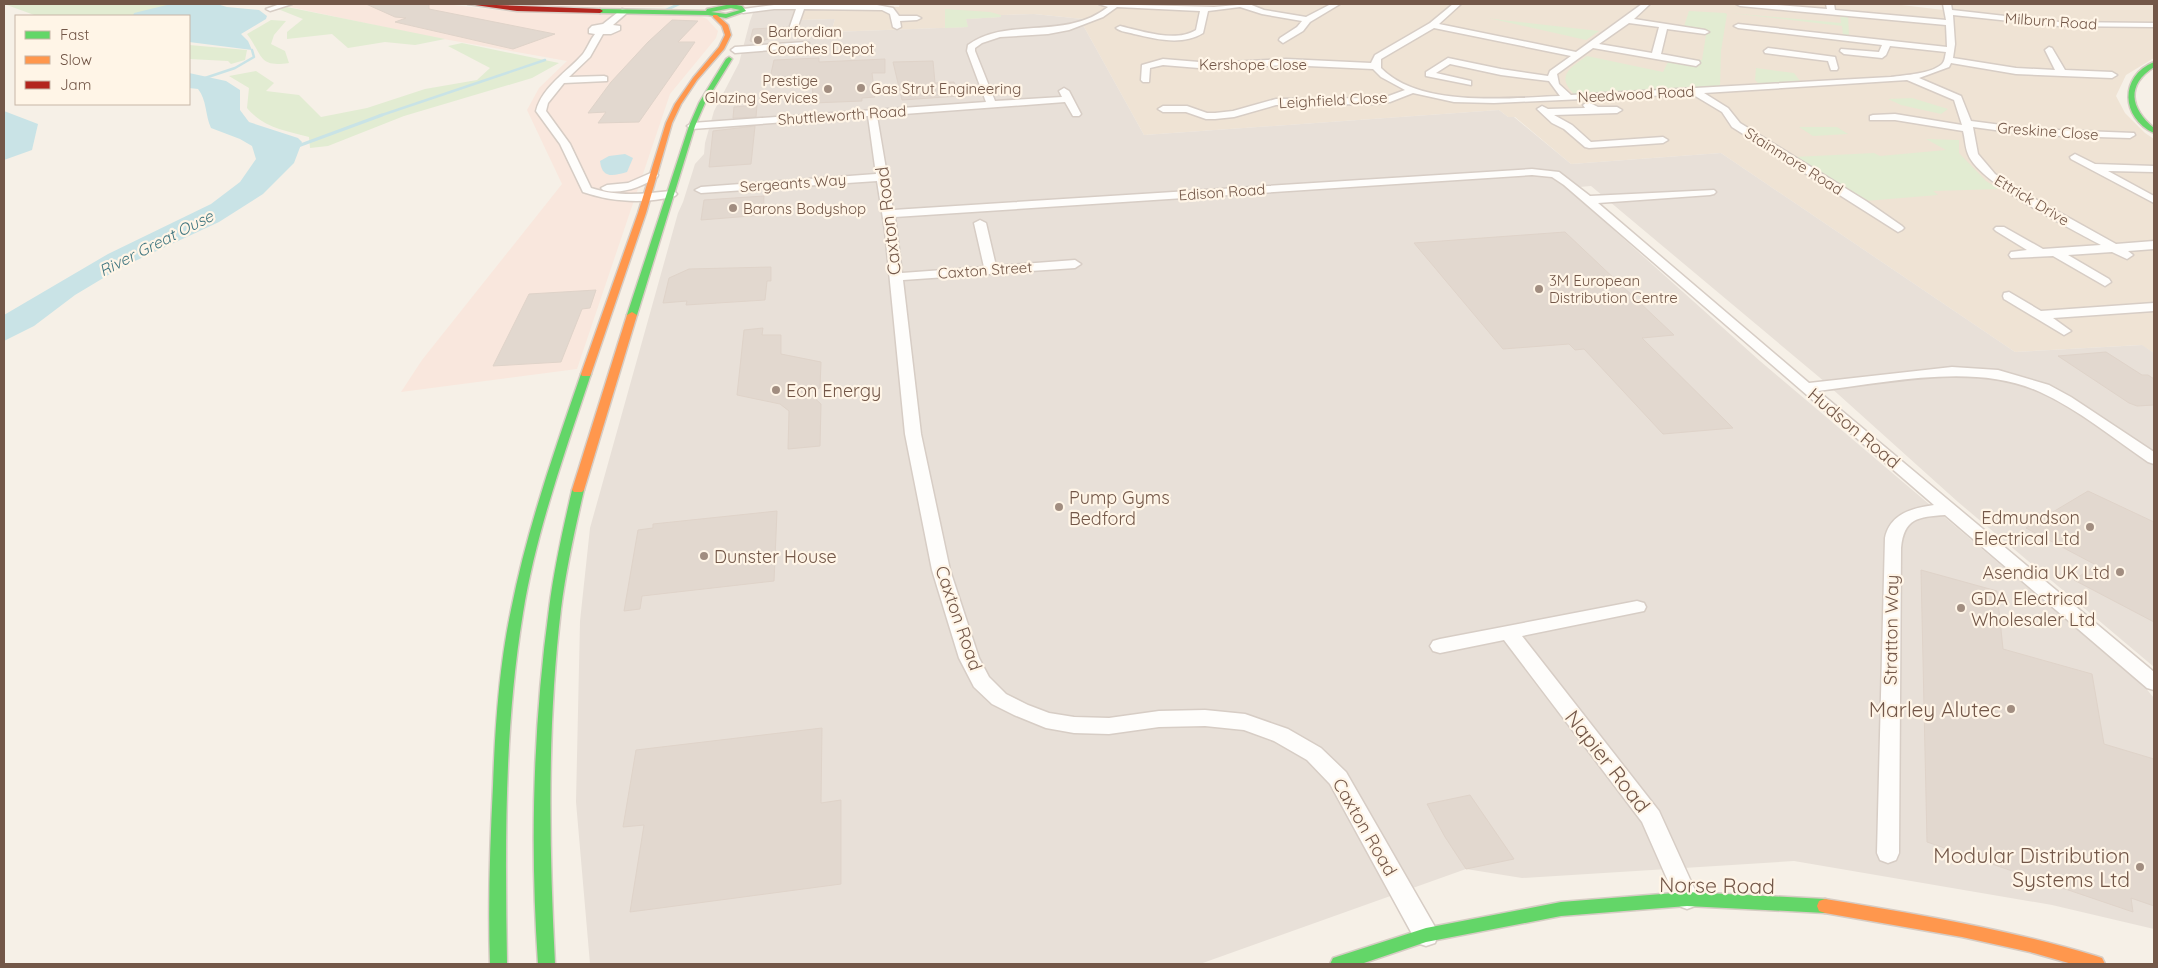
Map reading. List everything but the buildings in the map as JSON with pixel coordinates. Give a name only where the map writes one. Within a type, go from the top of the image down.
[{"type":"main road","points":[[471,4],[516,9],[679,11]]},
{"type":"main road","points":[[494,6],[705,12],[737,11]]},
{"type":"main road","points":[[498,964],[498,868],[503,741],[511,646],[527,564],[550,479],[647,194],[669,123],[678,104],[722,48],[728,35],[725,25],[705,12]]},
{"type":"main road","points":[[546,964],[542,861],[545,730],[550,642],[562,560],[581,475],[692,126],[702,103],[735,50],[740,35]]},
{"type":"main road","points":[[2154,64],[2146,67],[2135,78],[2131,88],[2131,98],[2137,114],[2154,131]]},
{"type":"main road","name":"Norse Road","points":[[1339,964],[1426,935],[1562,909],[1687,899],[1823,906],[1915,921],[2060,952],[2096,964]]},
{"type":"street","points":[[270,9],[288,4]]},
{"type":"street","points":[[1102,4],[1205,8],[1243,4],[1262,12],[1307,20]]},
{"type":"street","points":[[991,104],[971,51],[975,43],[1002,35],[1061,30],[1106,12],[1114,4]]},
{"type":"street","points":[[1283,40],[1300,29],[1307,20],[1334,4]]},
{"type":"street","points":[[1375,66],[1378,56],[1433,25],[1457,4]]},
{"type":"street","points":[[1569,98],[1555,86],[1552,79],[1554,72],[1576,54],[1627,20],[1646,4]]},
{"type":"street","points":[[1740,4],[1831,8],[1893,32],[1950,50]]},
{"type":"street","points":[[737,11],[774,7],[877,7],[894,11],[897,23],[917,18]]},
{"type":"street","points":[[793,29],[800,8]]},
{"type":"street","points":[[1120,28],[1165,37],[1192,36],[1200,31],[1205,8]]},
{"type":"street","points":[[1948,8],[1949,60],[2016,71],[2112,76]]},
{"type":"street","name":"Milburn Road","points":[[1948,8],[2059,24],[2154,25]]},
{"type":"street","points":[[625,11],[603,29],[595,39],[595,44],[590,51],[561,80],[543,103],[541,111],[565,144],[588,185],[587,190],[599,195],[622,198],[672,191]]},
{"type":"street","points":[[1627,20],[1705,32]]},
{"type":"street","points":[[1767,44],[1893,32],[1949,23]]},
{"type":"street","points":[[1433,25],[1576,54]]},
{"type":"street","points":[[1656,56],[1664,26]]},
{"type":"street","points":[[1738,26],[1767,44],[1832,59],[1834,68]]},
{"type":"street","points":[[1844,51],[1882,55],[1893,32]]},
{"type":"street","points":[[1591,45],[1685,63],[1696,63]]},
{"type":"street","points":[[735,50],[806,46]]},
{"type":"street","points":[[2050,50],[2057,67],[2062,72]]},
{"type":"street","name":"Needwood Road","points":[[1375,66],[1389,79],[1414,90],[1464,99],[1530,100],[1845,84],[1910,78],[1936,71],[1946,65],[1949,60]]},
{"type":"street","points":[[1468,83],[1428,74],[1448,61],[1501,72],[1552,79]]},
{"type":"street","name":"Kershope Close","points":[[1146,80],[1145,67],[1164,62],[1211,66],[1244,66],[1278,62],[1375,66]]},
{"type":"street","name":"Ettrick Drive","points":[[1910,78],[1954,95],[1961,103],[1968,126],[1973,155],[1991,176],[2022,196],[2116,248]]},
{"type":"street","points":[[561,80],[604,79]]},
{"type":"street","name":"Leighfield Close","points":[[1163,109],[1187,109],[1206,116],[1224,116],[1276,102],[1387,100],[1414,90]]},
{"type":"street","name":"Stainmore Road","points":[[1694,91],[1725,110],[1736,125],[1862,203],[1898,228]]},
{"type":"street","name":"Shuttleworth Road","points":[[692,126],[991,104],[1066,95],[1076,114]]},
{"type":"street","points":[[1530,100],[1555,121],[1568,127],[1590,148],[1663,140]]},
{"type":"street","points":[[1546,112],[1592,108],[1616,110]]},
{"type":"street","name":"Caxton Road","points":[[872,113],[884,177],[913,434],[932,535],[969,658],[981,682],[1000,699],[1021,710],[1046,720],[1074,725],[1109,726],[1159,720],[1204,718],[1244,722],[1281,735],[1314,754],[1338,778],[1426,935]]},
{"type":"street","points":[[1873,118],[1895,117],[1968,126]]},
{"type":"street","name":"Greskine Close","points":[[1968,126],[2032,132],[2133,135]]},
{"type":"street","points":[[2074,157],[2154,200]]},
{"type":"street","points":[[2092,167],[2116,166],[2154,169]]},
{"type":"street","name":"Edison Road","points":[[888,214],[1532,172],[1555,174]]},
{"type":"street","name":"Hudson Road","points":[[1555,174],[1588,200],[1806,388],[2154,682]]},
{"type":"street","points":[[588,185],[612,188],[629,186],[646,180],[653,175]]},
{"type":"street","name":"Sergeants Way","points":[[701,190],[884,177]]},
{"type":"street","points":[[1588,200],[1710,192]]},
{"type":"street","points":[[980,223],[991,270]]},
{"type":"street","points":[[2000,229],[2028,255],[2154,245]]},
{"type":"street","points":[[2116,248],[2128,255]]},
{"type":"street","points":[[2055,252],[2105,282]]},
{"type":"street","name":"Caxton Street","points":[[895,276],[1075,264]]},
{"type":"street","points":[[2009,296],[2064,331]]},
{"type":"street","points":[[2039,315],[2154,307]]},
{"type":"street","points":[[1806,388],[1952,371],[1998,374],[2044,388],[2066,400],[2154,459]]},
{"type":"street","name":"Stratton Way","points":[[1888,853],[1892,548],[1895,530],[1906,517],[1950,509]]},
{"type":"street","points":[[1440,646],[1637,607]]},
{"type":"street","name":"Napier Road","points":[[1509,633],[1651,817],[1687,899]]},
{"type":"shaded area","points":[[276,4],[445,4],[504,11],[700,16],[707,19],[718,31],[716,38],[670,94],[577,369],[401,392],[422,360],[562,184],[527,110],[539,88],[567,61],[421,35]]},
{"type":"shaded area","points":[[495,4],[673,4],[661,7],[620,7]]},
{"type":"shaded area","points":[[900,4],[1893,4],[1952,11],[1952,4],[2154,4],[2154,58],[2126,75],[2116,96],[2125,113],[2145,133],[2154,139],[2154,353],[2141,345],[2015,352],[1721,153],[1571,164],[1515,117],[1508,117],[1499,110],[1144,135],[1083,25],[1083,19],[1034,14],[1001,15],[1001,17],[966,19],[968,27],[831,32],[835,19],[800,20],[803,5],[899,7]]},
{"type":"shaded area","points":[[803,9],[800,20],[835,19],[831,32],[967,27],[966,19],[1000,17],[1001,15],[1034,14],[1083,19],[1083,25],[1144,135],[1499,110],[1508,117],[1514,117],[1571,164],[1721,153],[2015,352],[2142,345],[2154,353],[2154,667],[1958,502],[1819,377],[1591,186],[1567,188],[1760,361],[2144,686],[2154,698],[2154,929],[2052,905],[1794,861],[1522,878],[1466,869],[1200,964],[590,964],[576,802],[580,621],[590,528],[678,213],[695,164],[704,154],[705,143],[714,111],[739,63],[753,13],[759,10]]},
{"type":"green space","points":[[4,4],[187,4],[138,15],[34,15]]},
{"type":"green space","points":[[287,7],[445,39],[415,45],[385,42],[348,48],[332,34],[287,39],[287,32],[303,19],[278,9]]},
{"type":"green space","points":[[945,9],[990,12],[1001,15],[1001,17],[966,19],[968,27],[945,28]]},
{"type":"green space","points":[[1689,11],[1727,14],[1721,51],[1720,88],[1575,95],[1569,88],[1566,83],[1567,73],[1575,64],[1587,56],[1663,72],[1671,56],[1702,60],[1706,35],[1669,30],[1671,25],[1684,26]]},
{"type":"green space","points":[[1730,13],[1841,23],[1840,13],[1848,13],[1849,36],[1843,36],[1842,26]]},
{"type":"green space","points":[[1488,18],[1502,20],[1599,31],[1586,40]]},
{"type":"green space","points":[[271,20],[286,21],[274,35],[271,44],[285,51],[289,63],[272,64],[266,62],[247,34]]},
{"type":"green space","points":[[462,43],[559,63],[532,78],[404,116],[328,146],[310,148],[309,137],[267,124],[254,115],[247,108],[249,88],[229,76],[256,71],[274,83],[266,91],[299,95],[321,117],[367,108],[425,89],[477,80],[490,68],[448,46]]},
{"type":"green space","points":[[190,45],[247,50],[245,60],[231,64],[228,61],[190,59]]},
{"type":"green space","points":[[1756,68],[1794,73],[1800,81],[1759,84],[1755,80]]},
{"type":"green space","points":[[1912,98],[1948,109],[1941,114],[1901,105],[1888,99]]},
{"type":"green space","points":[[1799,127],[1837,127],[1848,134],[1813,136]]},
{"type":"green space","points":[[1926,139],[1959,140],[1959,153],[1986,181],[1999,189],[1933,191],[1938,195],[1865,201],[1794,157],[1874,153],[1880,156],[1946,150]]},
{"type":"water","points":[[171,4],[217,4],[227,7],[259,10],[267,16],[266,19],[241,34],[248,41],[252,50],[190,42],[190,15],[133,15],[134,13]]},
{"type":"water","name":"River Great Ouse","points":[[190,73],[226,81],[240,90],[240,110],[249,122],[298,138],[302,142],[294,163],[263,194],[219,222],[120,268],[75,295],[34,326],[4,341],[4,315],[108,254],[211,204],[240,182],[256,159],[252,146],[240,139],[211,128],[201,93],[198,89],[190,88]]},
{"type":"water","points":[[4,111],[38,124],[32,150],[4,160]]},
{"type":"water","points":[[625,154],[633,158],[627,172],[609,175],[603,171],[600,161],[609,156]]},
{"type":"waterway","points":[[664,11],[679,4]]},
{"type":"waterway","points":[[202,79],[235,68],[254,57],[252,50]]},
{"type":"waterway","points":[[379,116],[545,60]]},
{"type":"waterway","points":[[298,146],[382,115]]},
{"type":"traffic: fast","points":[[731,6],[740,7],[743,11],[726,16],[708,13],[709,10],[731,6]]},
{"type":"traffic: fast","points":[[600,11],[708,13]]},
{"type":"traffic: fast","points":[[632,315],[692,126],[702,103],[729,59]]},
{"type":"traffic: fast","points":[[2154,64],[2136,80],[2131,94],[2131,102],[2134,109],[2142,121],[2154,131]]},
{"type":"traffic: fast","points":[[498,964],[499,806],[503,726],[516,612],[532,543],[552,475],[586,374]]},
{"type":"traffic: fast","points":[[546,964],[542,845],[544,726],[548,666],[565,548],[578,490]]},
{"type":"traffic: fast","points":[[1339,964],[1426,935],[1561,909],[1687,899],[1825,906]]},
{"type":"traffic: slow","points":[[586,374],[642,213],[669,123],[678,104],[695,79],[722,48],[728,35],[725,25],[715,16]]},
{"type":"traffic: slow","points":[[578,490],[632,315]]},
{"type":"traffic: slow","points":[[1825,906],[1996,937],[2096,964]]},
{"type":"traffic: jam","points":[[471,4],[517,9],[600,11]]},
{"type":"place","name":"Barfordian Coaches Depot","points":[[758,40]]},
{"type":"place","name":"Gas Strut Engineering","points":[[861,88]]},
{"type":"place","name":"Prestige Glazing Services","points":[[828,89]]},
{"type":"place","name":"Barons Bodyshop","points":[[733,208]]},
{"type":"place","name":"3M European Distribution Centre","points":[[1539,289]]},
{"type":"place","name":"Eon Energy","points":[[776,390]]},
{"type":"place","name":"Pump Gyms Bedford","points":[[1059,507]]},
{"type":"place","name":"Edmundson Electrical Ltd","points":[[2090,527]]},
{"type":"place","name":"Dunster House","points":[[704,556]]},
{"type":"place","name":"Asendia UK Ltd","points":[[2120,572]]},
{"type":"place","name":"GDA Electrical Wholesaler Ltd","points":[[1961,608]]},
{"type":"place","name":"Marley Alutec","points":[[2011,709]]},
{"type":"place","name":"Modular Distribution Systems Ltd","points":[[2140,867]]}]
